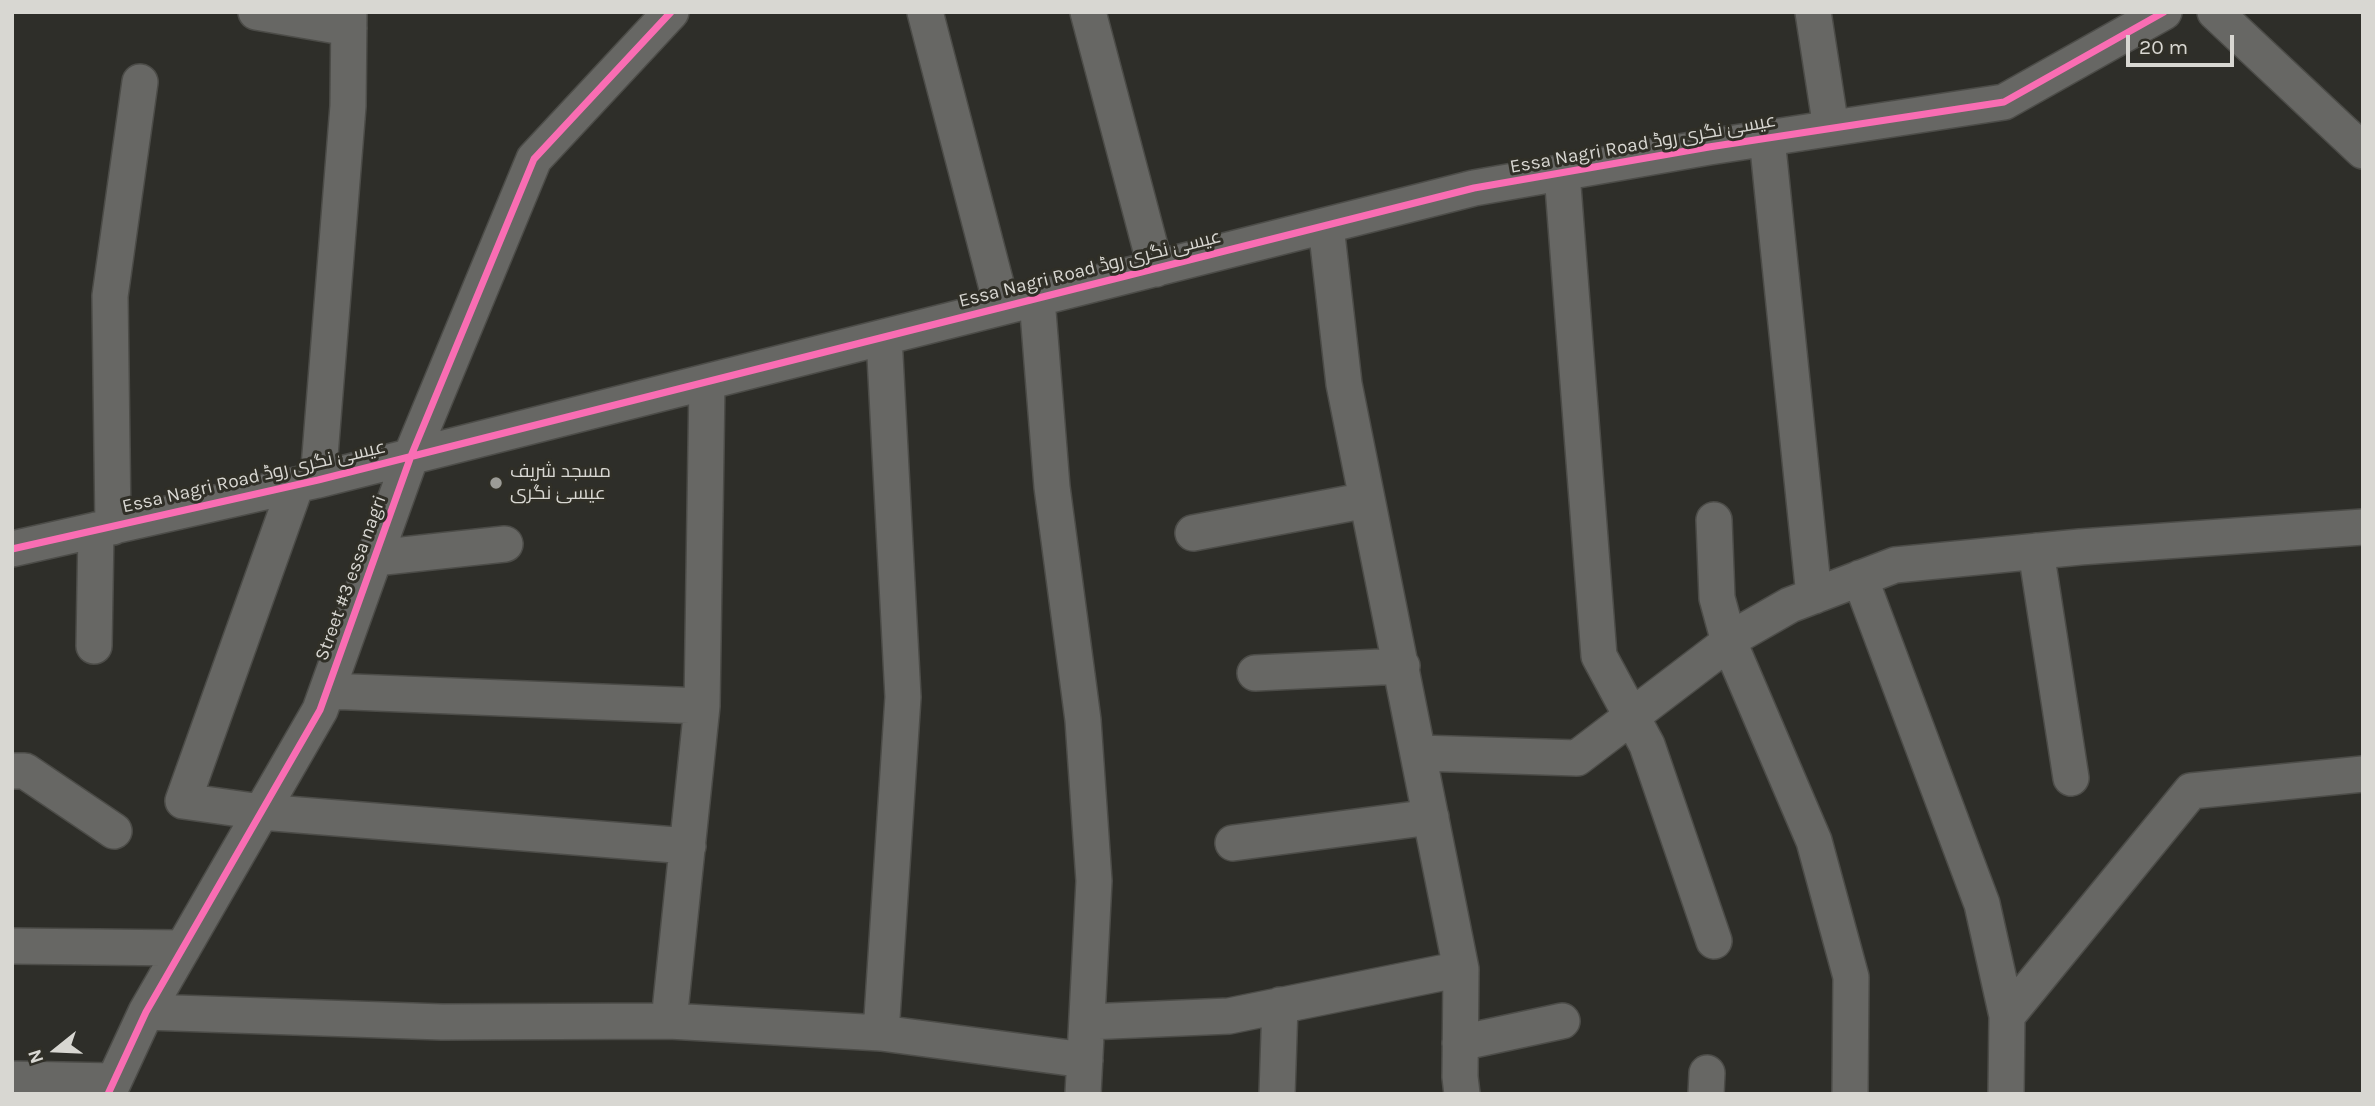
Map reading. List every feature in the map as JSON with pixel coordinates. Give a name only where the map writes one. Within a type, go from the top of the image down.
[{"type":"street","points":[[256,12],[349,20],[348,106],[307,482],[183,801],[261,812],[688,846]]},
{"type":"street","name":"Street #3 essa nagri","points":[[111,1087],[146,1012],[320,710],[411,456],[534,159],[671,12]]},
{"type":"street","points":[[925,12],[1002,307]]},
{"type":"street","points":[[1088,12],[1156,269]]},
{"type":"street","points":[[1813,12],[1831,128]]},
{"type":"street","name":"Essa Nagri Road عیسیٰ نگری روڈ","points":[[12,549],[307,482],[1474,188],[1767,138],[2004,102],[2164,12]]},
{"type":"street","points":[[2215,12],[2363,151]]},
{"type":"street","points":[[94,646],[104,528],[110,296],[141,82]]},
{"type":"street","points":[[1767,138],[1814,596]]},
{"type":"street","points":[[1562,173],[1599,656],[1647,745],[1714,941]]},
{"type":"street","points":[[1326,226],[1343,384],[1461,968],[1462,1094]]},
{"type":"street","points":[[1037,299],[1052,487],[1083,720],[1093,867],[1083,1094]]},
{"type":"street","points":[[881,1033],[903,697],[884,337]]},
{"type":"street","points":[[669,1021],[702,706],[706,382]]},
{"type":"street","points":[[1193,533],[1367,500]]},
{"type":"street","points":[[1714,520],[1717,598],[1729,642],[1814,841],[1851,977],[1850,1094]]},
{"type":"street","points":[[1419,753],[1577,758],[1741,633],[1790,605],[1895,565],[2036,551],[2363,527]]},
{"type":"street","points":[[374,558],[505,544]]},
{"type":"street","points":[[2036,551],[2071,778]]},
{"type":"street","points":[[1860,578],[1982,904],[2007,1016],[2006,1094]]},
{"type":"street","points":[[1255,673],[1402,666]]},
{"type":"street","points":[[327,691],[702,706]]},
{"type":"street","points":[[12,771],[25,771],[114,831]]},
{"type":"street","points":[[2007,1016],[2191,791],[2363,774]]},
{"type":"street","points":[[1233,842],[1432,817]]},
{"type":"street","points":[[12,946],[183,948]]},
{"type":"street","points":[[1087,1022],[1229,1016],[1461,968]]},
{"type":"street","points":[[1277,1094],[1280,1006]]},
{"type":"street","points":[[146,1012],[442,1022],[669,1021],[881,1033],[1085,1060]]},
{"type":"street","points":[[1460,1043],[1562,1021]]},
{"type":"street","points":[[12,1079],[111,1087]]},
{"type":"cycle path","points":[[108,1094],[146,1012],[320,710],[411,456],[534,159],[671,12]]},
{"type":"cycle path","points":[[12,549],[318,480],[1474,188],[1709,147],[2004,102],[2164,12]]},
{"type":"place","name":"مسجد شریف عیسیٰ نگری","points":[[496,483]]}]
